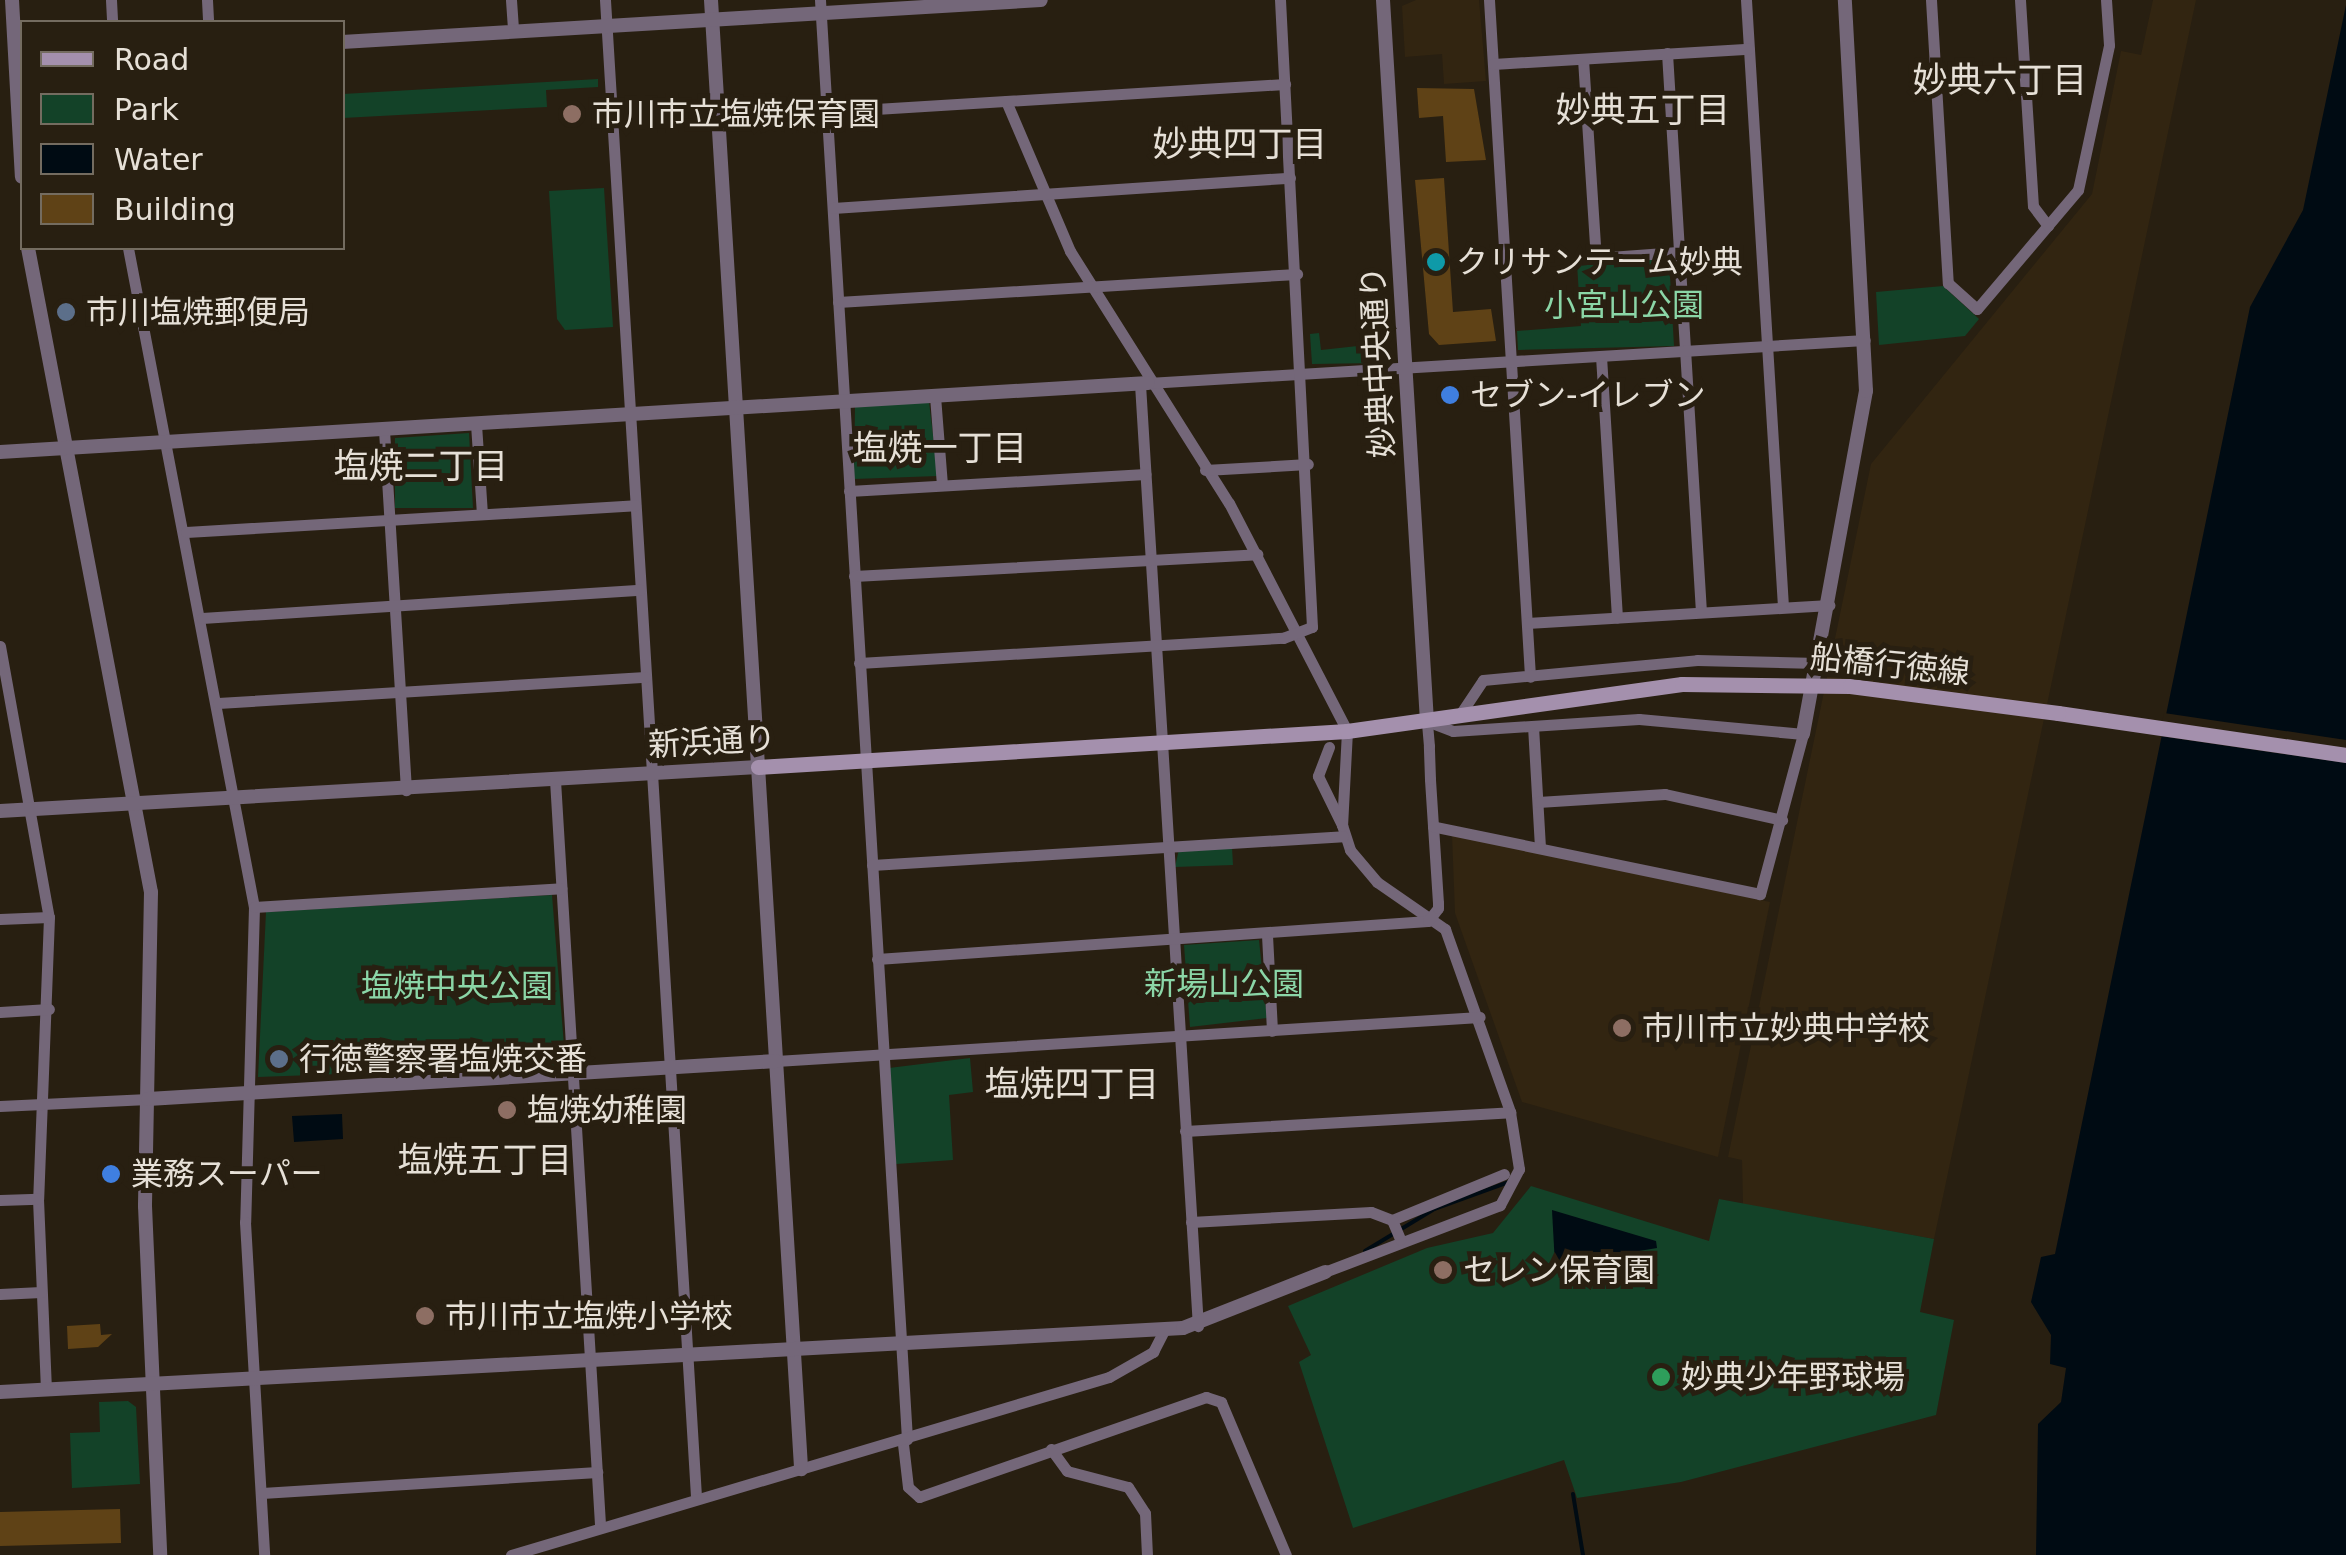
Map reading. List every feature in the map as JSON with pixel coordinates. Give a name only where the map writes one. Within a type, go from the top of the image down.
[{"type":"main road","name":"船橋行徳線","points":[[1427,721],[1682,684],[1928,694],[2346,755]]},
{"type":"main road","name":"新浜通り","points":[[758,767],[1347,732],[1427,721]]},
{"type":"street","points":[[12,0],[20,152]]},
{"type":"street","points":[[511,0],[513,32]]},
{"type":"street","points":[[606,0],[696,1495]]},
{"type":"street","points":[[712,0],[801,1468]]},
{"type":"street","points":[[345,42],[712,20],[820,7],[1041,0]]},
{"type":"street","points":[[1280,0],[1317,610],[1299,635]]},
{"type":"street","name":"妙典中央通り","points":[[1384,0],[1427,721]]},
{"type":"street","points":[[1489,0],[1530,677]]},
{"type":"street","points":[[1746,0],[1783,607]]},
{"type":"street","points":[[1433,826],[1760,894],[1803,734],[1859,459],[1865,340],[1845,0]]},
{"type":"street","points":[[1931,0],[1948,283],[1978,308],[2078,190],[2109,46],[2106,0]]},
{"type":"street","points":[[2020,0],[2033,206],[2048,226]]},
{"type":"street","points":[[820,7],[908,1487],[919,1497],[1186,1400],[1222,1402],[1286,1555]]},
{"type":"street","points":[[1493,64],[1749,48]]},
{"type":"street","points":[[1668,53],[1700,612]]},
{"type":"street","points":[[1583,58],[1596,258],[1678,252]]},
{"type":"street","points":[[827,112],[1284,84]]},
{"type":"street","points":[[1006,101],[1045,194],[1144,384],[1205,470],[1257,554],[1347,732],[1342,830]]},
{"type":"street","points":[[833,208],[1290,178]]},
{"type":"street","points":[[28,250],[136,805],[154,922],[148,1099],[152,1385],[160,1555]]},
{"type":"street","points":[[128,250],[238,799],[254,908],[250,1093],[254,1380],[264,1555]]},
{"type":"street","points":[[838,302],[1297,274]]},
{"type":"street","points":[[0,452],[1865,340]]},
{"type":"street","points":[[1601,356],[1616,618]]},
{"type":"street","points":[[1144,384],[1146,474],[1198,1326]]},
{"type":"street","points":[[935,396],[942,485]]},
{"type":"street","points":[[476,424],[482,514]]},
{"type":"street","points":[[384,430],[406,790]]},
{"type":"street","points":[[1205,470],[1308,464]]},
{"type":"street","points":[[849,491],[1146,474]]},
{"type":"street","points":[[186,532],[635,505]]},
{"type":"street","points":[[854,576],[1257,554]]},
{"type":"street","points":[[202,618],[640,590]]},
{"type":"street","points":[[1526,624],[1829,605]]},
{"type":"street","points":[[860,662],[1299,635]]},
{"type":"street","points":[[0,646],[6,702],[33,810],[49,918],[49,1009],[38,1199],[46,1390]]},
{"type":"street","points":[[1459,716],[1477,683],[1697,660],[1817,663]]},
{"type":"street","points":[[218,703],[645,676]]},
{"type":"street","points":[[1433,918],[1427,721],[1453,731],[1639,719],[1803,734]]},
{"type":"street","points":[[1532,726],[1540,848]]},
{"type":"street","points":[[0,1392],[1198,1326],[1400,1239],[1500,1205],[1519,1168],[1510,1112],[1466,969],[1433,918],[1377,882],[1342,830],[1318,776],[1329,747]]},
{"type":"street","name":"新浜通り","points":[[0,811],[758,767]]},
{"type":"street","points":[[554,780],[600,1525]]},
{"type":"street","points":[[1538,802],[1664,794],[1782,820]]},
{"type":"street","points":[[872,866],[1168,847],[1342,830]]},
{"type":"street","points":[[254,908],[561,888]]},
{"type":"street","points":[[0,919],[49,918]]},
{"type":"street","points":[[878,959],[1267,935],[1433,918]]},
{"type":"street","points":[[1267,935],[1272,1030]]},
{"type":"street","points":[[0,1012],[49,1009]]},
{"type":"street","points":[[0,1106],[1480,1018]]},
{"type":"street","points":[[1186,1131],[1510,1112]]},
{"type":"street","points":[[1191,1222],[1371,1212],[1392,1220],[1504,1174]]},
{"type":"street","points":[[0,1200],[38,1199]]},
{"type":"street","points":[[1392,1220],[1400,1239]]},
{"type":"street","points":[[0,1294],[41,1292]]},
{"type":"street","points":[[512,1555],[696,1495],[905,1442],[1109,1377],[1153,1352],[1165,1328]]},
{"type":"street","points":[[1052,1449],[1068,1472],[1128,1486],[1144,1513],[1146,1555]]},
{"type":"street","points":[[262,1493],[597,1472]]},
{"type":"shaded area","points":[[1416,0],[1479,0],[1486,81],[1444,84],[1442,54],[1405,57],[1402,6]]},
{"type":"shaded area","points":[[2153,0],[2196,0],[1934,1239],[1743,1204],[1742,1160],[1728,1157],[1871,464],[2092,194],[2121,51],[2141,55]]},
{"type":"shaded area","name":"市川市立妙典中学校","points":[[1452,835],[1770,902],[1718,1157],[1522,1102],[1455,913]]},
{"type":"green space","points":[[598,79],[598,87],[546,90],[547,107],[345,118],[345,94]]},
{"type":"green space","points":[[604,188],[613,327],[565,330],[557,319],[549,191]]},
{"type":"green space","name":"小宮山公園","points":[[1669,258],[1674,346],[1518,350],[1517,331],[1581,326],[1577,264]]},
{"type":"green space","points":[[1943,286],[1979,319],[1965,336],[1879,345],[1876,292]]},
{"type":"green space","points":[[1319,333],[1321,350],[1376,344],[1376,363],[1312,364],[1310,334]]},
{"type":"green space","points":[[929,402],[938,476],[854,479],[855,407]]},
{"type":"green space","points":[[469,433],[473,508],[395,508],[395,438]]},
{"type":"green space","points":[[1232,847],[1233,865],[1175,867],[1179,849]]},
{"type":"green space","name":"塩焼中央公園","points":[[552,895],[565,1058],[559,1066],[258,1077],[266,912]]},
{"type":"green space","name":"新場山公園","points":[[1259,940],[1267,1018],[1190,1027],[1184,945]]},
{"type":"green space","points":[[970,1058],[973,1092],[949,1095],[953,1160],[896,1164],[889,1068]]},
{"type":"green space","points":[[1531,1186],[1709,1241],[1719,1199],[1934,1239],[1920,1312],[1954,1320],[1936,1415],[1681,1482],[1577,1498],[1564,1460],[1353,1528],[1299,1362],[1311,1355],[1288,1306],[1427,1248],[1493,1233]]},
{"type":"green space","points":[[128,1401],[136,1407],[140,1484],[72,1488],[70,1433],[100,1432],[99,1402]]},
{"type":"water","points":[[2346,5],[2346,1555],[2036,1555],[2038,1424],[2061,1402],[2066,1368],[2050,1364],[2051,1335],[2031,1302],[2041,1257],[2055,1254],[2250,307],[2303,210]]},
{"type":"water","points":[[342,1114],[343,1139],[294,1142],[292,1116]]},
{"type":"water","points":[[1552,1210],[1656,1241],[1657,1248],[1555,1265]]},
{"type":"pier","points":[[2164,713],[2346,740],[2346,763],[2159,736]]},
{"type":"building","points":[[1417,88],[1474,89],[1486,160],[1446,162],[1443,116],[1419,118]]},
{"type":"building","name":"クリサンテーム妙典","points":[[1444,178],[1453,312],[1491,309],[1496,341],[1439,345],[1429,334],[1415,180]]},
{"type":"building","points":[[100,1324],[101,1335],[112,1334],[98,1347],[68,1349],[67,1326]]},
{"type":"building","points":[[120,1509],[121,1543],[0,1546],[0,1512]]},
{"type":"waterway","points":[[1365,1251],[1434,1209],[1509,1182]]},
{"type":"waterway","points":[[1573,1494],[1583,1555]]},
{"type":"place","name":"市川市立塩焼保育園","points":[[572,114]]},
{"type":"place","name":"クリサンテーム妙典","points":[[1436,262]]},
{"type":"place","name":"市川塩焼郵便局","points":[[66,312]]},
{"type":"place","name":"セブン-イレブン","points":[[1450,395]]},
{"type":"place","name":"市川市立妙典中学校","points":[[1622,1028]]},
{"type":"place","name":"行徳警察署塩焼交番","points":[[279,1059]]},
{"type":"place","name":"塩焼幼稚園","points":[[507,1110]]},
{"type":"place","name":"業務スーパー","points":[[111,1174]]},
{"type":"place","name":"セレン保育園","points":[[1443,1270]]},
{"type":"place","name":"市川市立塩焼小学校","points":[[425,1316]]},
{"type":"place","name":"妙典少年野球場","points":[[1661,1377]]},
{"type":"district","name":"妙典六丁目","points":[[2000,80]]},
{"type":"district","name":"妙典五丁目","points":[[1643,110]]},
{"type":"district","name":"妙典四丁目","points":[[1240,144]]},
{"type":"district","name":"塩焼一丁目","points":[[940,448]]},
{"type":"district","name":"塩焼二丁目","points":[[421,466]]},
{"type":"district","name":"塩焼四丁目","points":[[1072,1084]]},
{"type":"district","name":"塩焼五丁目","points":[[485,1160]]}]
